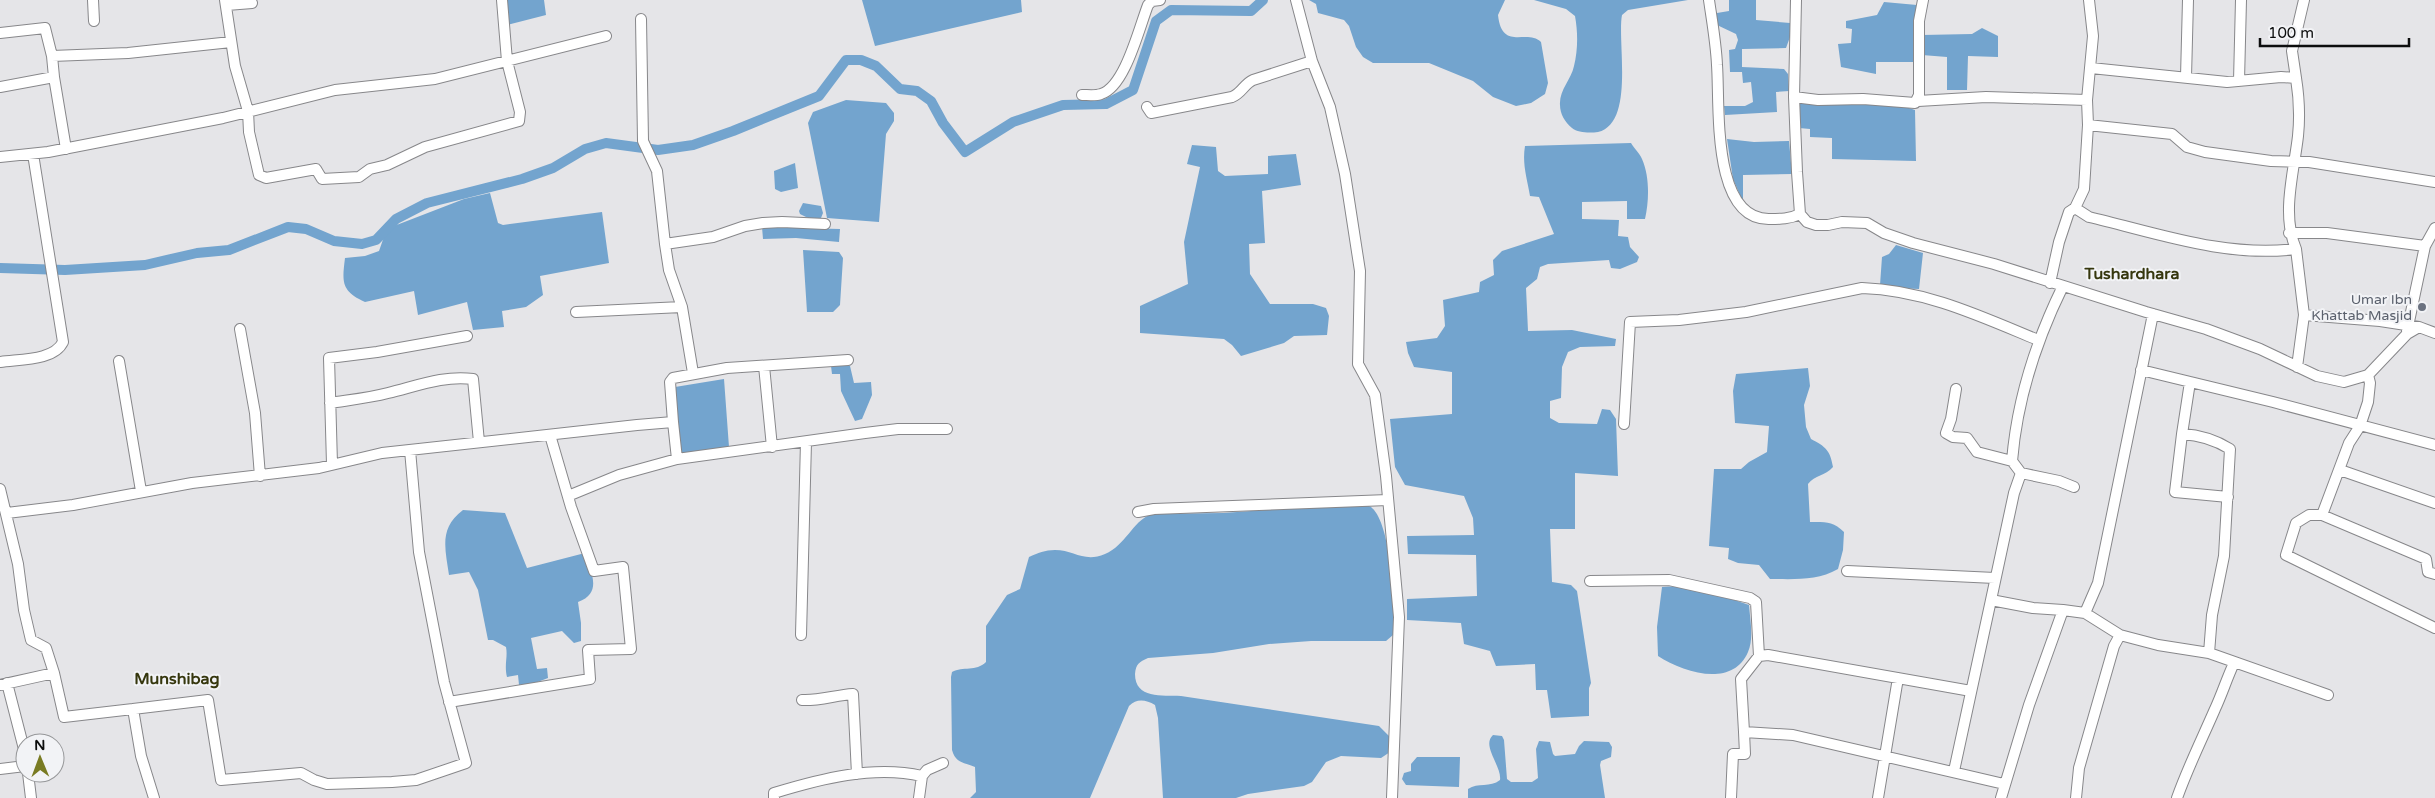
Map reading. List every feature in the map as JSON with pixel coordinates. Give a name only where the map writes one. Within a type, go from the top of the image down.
[{"type":"street","points":[[93,0],[94,21]]},
{"type":"street","points":[[252,3],[226,2],[231,42],[248,111],[249,132],[261,177],[266,178],[316,169],[322,179],[359,177],[370,169],[387,165],[425,147],[495,126],[516,123],[520,120],[520,112],[506,61],[502,0]]},
{"type":"street","points":[[1082,95],[1101,95],[1113,88],[1123,73],[1148,5],[1152,1],[1160,0]]},
{"type":"street","points":[[1296,0],[1312,61],[1330,108],[1350,200],[1360,271],[1358,364],[1375,395],[1388,500],[1399,617],[1392,798]]},
{"type":"street","points":[[1709,0],[1717,62],[1722,154],[1726,178],[1733,196],[1752,218],[1779,219],[1800,214]]},
{"type":"street","points":[[1796,0],[1794,97],[1800,214],[1807,222],[1816,225],[1842,222],[1867,223],[1884,233],[1913,243],[1994,264],[2050,283],[2206,329],[2260,349],[2317,376],[2344,382],[2368,375],[2411,329],[2425,246],[2435,228]]},
{"type":"street","points":[[1918,100],[1919,21],[1923,0]]},
{"type":"street","points":[[2050,283],[2059,242],[2069,212],[2075,208],[2084,189],[2088,125],[2086,100],[2093,36],[2089,0]]},
{"type":"street","points":[[2186,77],[2188,0]]},
{"type":"street","points":[[2239,81],[2241,0]]},
{"type":"street","points":[[2297,367],[2304,315],[2296,249],[2289,233],[2290,191],[2298,133],[2296,78],[2292,51],[2304,0]]},
{"type":"street","points":[[641,19],[643,141],[655,162],[662,200],[669,270],[682,307],[693,373]]},
{"type":"street","points":[[0,33],[45,28],[52,56],[66,149]]},
{"type":"street","points":[[0,157],[66,149],[248,111],[334,90],[436,79],[606,36]]},
{"type":"street","points":[[52,56],[128,53],[231,42]]},
{"type":"street","points":[[1147,107],[1151,113],[1232,97],[1240,94],[1249,82],[1253,80],[1312,61]]},
{"type":"street","points":[[2091,68],[2227,82],[2296,78]]},
{"type":"street","points":[[0,87],[54,77]]},
{"type":"street","points":[[1794,97],[1818,100],[1863,99],[1909,103],[1918,100],[1986,97],[2086,100]]},
{"type":"street","points":[[2088,125],[2172,134],[2187,147],[2205,152],[2271,161],[2295,161],[2435,182]]},
{"type":"street","points":[[0,362],[51,354],[59,350],[62,342],[51,260],[33,154]]},
{"type":"street","points":[[2075,208],[2089,217],[2219,248],[2274,252],[2296,249]]},
{"type":"street","points":[[665,244],[713,237],[745,226],[763,223],[825,224]]},
{"type":"street","points":[[2289,233],[2327,233],[2425,246]]},
{"type":"street","points":[[2012,461],[2025,390],[2038,340],[2063,286]]},
{"type":"street","points":[[1624,424],[1630,322],[1724,315],[1862,288],[1882,289],[1932,298],[2038,340]]},
{"type":"street","points":[[576,312],[682,307]]},
{"type":"street","points":[[2085,613],[2100,573],[2153,314]]},
{"type":"street","points":[[2304,315],[2380,321],[2435,333]]},
{"type":"street","points":[[240,329],[255,413],[260,476]]},
{"type":"street","points":[[332,464],[329,358],[377,352],[467,336]]},
{"type":"street","points":[[677,459],[672,422],[670,382],[673,378],[693,373],[848,360]]},
{"type":"street","points":[[119,361],[141,492]]},
{"type":"street","points":[[764,366],[772,447]]},
{"type":"street","points":[[2141,370],[2435,445]]},
{"type":"street","points":[[2322,515],[2349,442],[2360,426],[2368,402],[2370,383],[2368,375]]},
{"type":"street","points":[[330,403],[388,393],[432,381],[454,378],[473,379],[479,442]]},
{"type":"street","points":[[2190,382],[2175,492],[2228,497]]},
{"type":"street","points":[[1956,389],[1951,419],[1946,433],[1954,437],[1967,438],[1977,452],[2012,461],[2021,473],[2059,481],[2074,487]]},
{"type":"street","points":[[7,513],[73,505],[141,492],[318,468],[410,450],[672,422]]},
{"type":"street","points":[[568,496],[618,475],[677,459],[898,430],[947,429]]},
{"type":"street","points":[[2182,434],[2194,434],[2213,440],[2230,449],[2224,556],[2212,615],[2209,653]]},
{"type":"street","points":[[449,702],[590,679],[588,650],[631,649],[623,567],[594,571],[568,496],[550,435]]},
{"type":"street","points":[[801,635],[806,442]]},
{"type":"street","points":[[0,491],[7,513],[31,640],[46,648],[64,717],[208,700],[221,780],[301,773],[327,784],[416,780],[466,763],[449,702],[419,552],[410,450]]},
{"type":"street","points":[[2340,470],[2435,503]]},
{"type":"street","points":[[1954,771],[1995,578],[2021,473]]},
{"type":"street","points":[[1138,512],[1154,509],[1388,500]]},
{"type":"street","points":[[2435,574],[2428,572],[2426,559],[2322,515],[2308,515],[2296,523],[2286,555],[2435,628]]},
{"type":"street","points":[[1847,571],[1995,578]]},
{"type":"street","points":[[1590,581],[1669,580],[1750,598],[1756,602],[1758,656],[1741,679],[1745,754],[1733,754],[1731,798]]},
{"type":"street","points":[[1991,600],[2033,608],[2085,613],[2120,634],[2158,645],[2209,653],[2328,695]]},
{"type":"street","points":[[2001,798],[2004,784],[2063,610]]},
{"type":"street","points":[[2076,798],[2079,768],[2114,646],[2120,634]]},
{"type":"street","points":[[1758,656],[1768,655],[1971,691]]},
{"type":"street","points":[[2176,798],[2234,663]]},
{"type":"street","points":[[19,733],[3,684],[54,673]]},
{"type":"street","points":[[1878,798],[1898,678]]},
{"type":"street","points":[[802,700],[815,701],[828,696],[853,694],[857,774]]},
{"type":"street","points":[[133,709],[142,756],[154,798]]},
{"type":"street","points":[[1744,732],[1794,735],[2004,784]]},
{"type":"street","points":[[919,798],[922,776],[927,770],[943,763]]},
{"type":"street","points":[[0,769],[15,767]]},
{"type":"street","points":[[774,798],[774,792],[794,786],[857,774],[897,772],[922,776]]},
{"type":"street","points":[[29,783],[31,798]]},
{"type":"water","points":[[505,0],[544,0],[546,15],[507,25]]},
{"type":"water","points":[[862,0],[1021,0],[1022,12],[875,46]]},
{"type":"water","points":[[1309,0],[1505,0],[1498,15],[1500,26],[1504,33],[1516,37],[1535,38],[1541,42],[1548,83],[1545,94],[1531,103],[1516,106],[1493,97],[1473,81],[1429,63],[1373,63],[1363,57],[1356,47],[1349,26],[1344,20],[1318,13],[1316,4]]},
{"type":"water","points":[[1534,0],[1688,0],[1628,10],[1622,15],[1622,80],[1621,98],[1617,114],[1609,125],[1598,132],[1581,132],[1575,130],[1567,123],[1563,118],[1560,108],[1561,95],[1575,60],[1577,28],[1575,16],[1566,9]]},
{"type":"water","points":[[1729,0],[1756,0],[1756,20],[1790,23],[1790,37],[1786,48],[1742,49],[1742,67],[1784,69],[1788,74],[1789,91],[1776,92],[1777,112],[1725,115],[1724,106],[1745,106],[1753,102],[1751,82],[1743,83],[1742,72],[1730,72],[1729,50],[1735,49],[1738,40],[1736,34],[1717,25],[1717,13],[1729,11]]},
{"type":"water","points":[[1884,2],[1917,5],[1916,62],[1876,62],[1876,74],[1841,67],[1838,44],[1851,43],[1852,29],[1846,28],[1846,21],[1877,15]]},
{"type":"water","points":[[1982,28],[1998,36],[1998,57],[1968,56],[1967,90],[1947,90],[1947,57],[1922,55],[1922,35],[1972,34]]},
{"type":"water","points":[[846,100],[886,103],[894,113],[894,121],[886,134],[879,222],[827,218],[808,123],[813,112]]},
{"type":"water","points":[[1798,101],[1900,105],[1915,110],[1916,161],[1832,159],[1832,138],[1810,137],[1810,129],[1799,128]]},
{"type":"water","points":[[1727,139],[1754,142],[1789,141],[1792,174],[1743,175],[1743,202],[1733,179]]},
{"type":"water","points":[[1631,143],[1641,157],[1648,181],[1645,219],[1627,219],[1627,201],[1582,202],[1582,219],[1619,220],[1618,236],[1628,237],[1630,247],[1639,257],[1637,262],[1620,269],[1611,268],[1609,260],[1548,264],[1540,267],[1537,279],[1526,288],[1528,331],[1572,330],[1616,339],[1615,346],[1580,347],[1568,352],[1562,367],[1561,398],[1550,401],[1550,418],[1559,423],[1597,424],[1602,409],[1610,410],[1616,419],[1618,476],[1575,473],[1575,529],[1550,529],[1552,582],[1571,585],[1577,591],[1591,683],[1589,688],[1589,716],[1551,718],[1547,690],[1536,690],[1535,664],[1496,666],[1490,651],[1464,644],[1461,623],[1407,620],[1407,599],[1477,596],[1476,555],[1408,554],[1407,536],[1474,535],[1473,518],[1464,496],[1405,485],[1395,467],[1390,419],[1452,414],[1452,372],[1414,367],[1406,342],[1437,338],[1445,326],[1443,300],[1479,292],[1480,282],[1494,275],[1493,260],[1502,251],[1554,234],[1539,197],[1530,196],[1524,165],[1525,146]]},
{"type":"water","points":[[1192,145],[1216,147],[1218,171],[1225,176],[1268,174],[1268,156],[1296,154],[1301,185],[1262,191],[1265,243],[1249,244],[1250,274],[1270,304],[1313,304],[1326,308],[1329,316],[1327,335],[1294,336],[1284,343],[1241,356],[1224,339],[1140,333],[1140,306],[1188,284],[1184,242],[1200,167],[1187,164]]},
{"type":"water","points":[[795,163],[798,188],[781,192],[775,189],[774,171]]},
{"type":"water","points":[[490,193],[498,223],[503,225],[602,212],[609,263],[540,276],[543,295],[526,307],[502,311],[504,327],[473,330],[467,302],[418,315],[414,291],[365,302],[347,290],[343,273],[345,258],[365,256],[379,251],[386,231],[394,226],[464,199]]},
{"type":"water","points":[[803,203],[821,206],[823,213],[821,218],[814,221],[800,214],[799,211]]},
{"type":"water","points":[[762,227],[840,229],[839,242],[796,238],[763,239]]},
{"type":"water","points":[[1896,245],[1923,253],[1919,289],[1894,288],[1880,285],[1882,257],[1889,254]]},
{"type":"water","points":[[803,250],[839,252],[843,258],[840,305],[833,312],[807,312]]},
{"type":"water","points":[[845,363],[850,366],[854,383],[871,382],[872,395],[862,419],[855,421],[841,391],[840,374],[832,374],[831,366]]},
{"type":"water","points":[[1808,368],[1810,386],[1804,405],[1806,427],[1811,439],[1824,447],[1829,453],[1833,467],[1808,484],[1810,522],[1829,523],[1840,528],[1844,532],[1843,550],[1838,569],[1830,573],[1805,578],[1770,579],[1759,565],[1738,563],[1728,559],[1729,548],[1709,546],[1714,469],[1741,469],[1767,452],[1769,426],[1735,423],[1733,391],[1736,374]]},
{"type":"water","points":[[724,379],[729,447],[681,454],[675,387]]},
{"type":"water","points":[[1360,503],[1371,507],[1378,516],[1387,544],[1396,623],[1393,635],[1386,641],[1311,641],[1269,644],[1213,653],[1148,658],[1138,664],[1135,674],[1136,682],[1140,688],[1151,694],[1181,696],[1379,726],[1390,737],[1390,752],[1381,758],[1341,756],[1326,762],[1312,782],[1304,786],[1248,794],[1236,798],[1163,798],[1158,718],[1155,705],[1145,701],[1138,701],[1129,706],[1090,798],[970,798],[976,792],[975,767],[958,760],[952,750],[952,672],[978,667],[986,662],[986,626],[1007,595],[1020,589],[1029,557],[1051,550],[1085,557],[1105,554],[1118,545],[1139,522],[1151,514],[1223,513]]},
{"type":"water","points":[[463,510],[505,513],[527,568],[585,553],[592,574],[593,588],[586,598],[578,602],[581,641],[574,643],[562,631],[531,638],[537,669],[547,668],[548,678],[535,683],[519,685],[518,675],[507,677],[506,647],[493,640],[488,640],[478,590],[469,572],[449,575],[445,547],[447,531],[455,517]]},
{"type":"water","points":[[1677,586],[1720,595],[1749,605],[1751,641],[1748,652],[1741,663],[1731,670],[1720,674],[1707,674],[1681,668],[1658,656],[1657,627],[1662,587]]},
{"type":"water","points":[[1493,735],[1502,736],[1504,740],[1507,779],[1511,782],[1532,782],[1538,778],[1536,749],[1539,741],[1550,742],[1555,756],[1575,754],[1584,741],[1609,742],[1612,747],[1611,757],[1601,761],[1600,765],[1605,798],[1468,798],[1468,789],[1492,784],[1500,780],[1500,774],[1489,745]]},
{"type":"water","points":[[1417,757],[1460,757],[1459,787],[1406,785],[1402,779],[1404,773],[1411,771],[1411,764]]},
{"type":"waterway","points":[[0,268],[65,270],[145,265],[197,253],[229,250],[288,227],[306,229],[334,241],[362,244],[376,240],[396,219],[427,203],[522,179],[553,168],[585,149],[606,143],[658,150],[693,145],[733,131],[819,96],[846,60],[861,60],[876,66],[900,89],[917,91],[931,101],[943,123],[965,152],[1013,122],[1063,105],[1106,104],[1133,90],[1156,21],[1171,10],[1251,11],[1263,0]]},
{"type":"place","name":"Umar Ibn Khattab Masjid","points":[[2422,307]]},
{"type":"district","name":"Tushardhara","points":[[2132,273]]},
{"type":"district","name":"Munshibag","points":[[177,678]]}]
